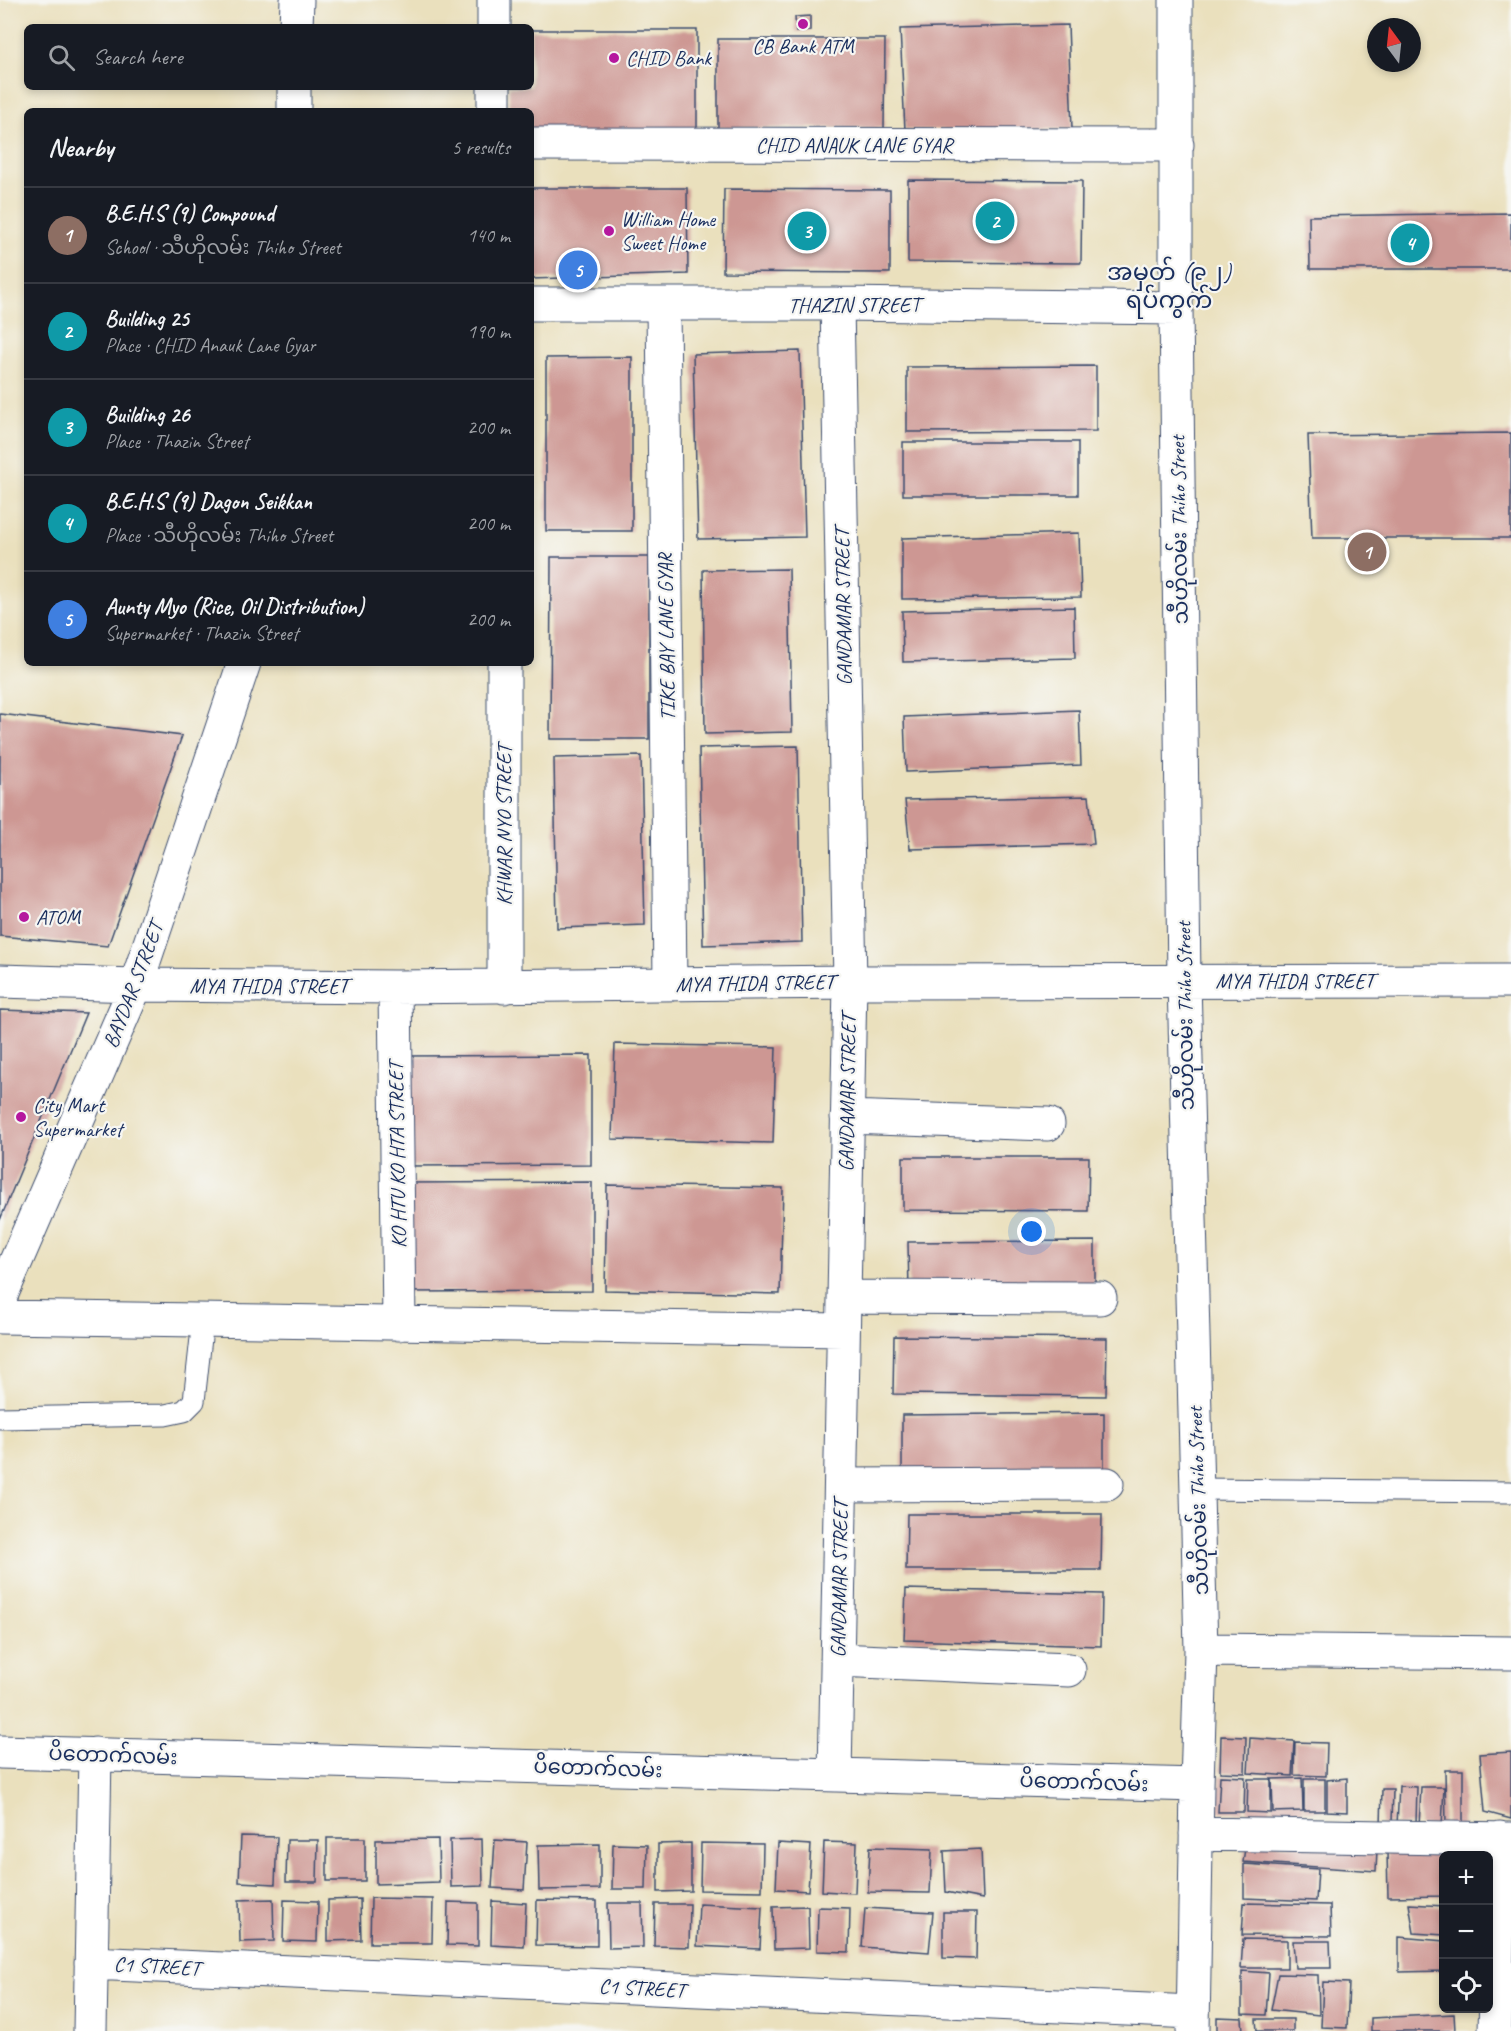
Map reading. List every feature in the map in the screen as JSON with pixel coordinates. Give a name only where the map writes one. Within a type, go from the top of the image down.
[{"type":"street","points":[[296,24],[297,0]]},
{"type":"street","points":[[494,0],[494,24]]},
{"type":"street","name":"သီဟိုလမ်း Thiho Street","points":[[1176,0],[1178,145],[1176,308],[1184,981],[1202,1650],[1193,2022]]},
{"type":"street","points":[[294,90],[294,108]]},
{"type":"street","points":[[494,90],[494,108]]},
{"type":"street","name":"CHID ANAUK LANE GYAR","points":[[534,144],[1178,145]]},
{"type":"street","name":"THAZIN STREET","points":[[534,304],[663,314],[837,304],[1176,308]]},
{"type":"street","name":"GANDAMAR STREET","points":[[835,1774],[850,982],[837,304]]},
{"type":"street","name":"TIKE BAY LANE GYAR","points":[[663,314],[670,984]]},
{"type":"street","name":"BAYDAR STREET","points":[[0,1298],[136,985],[243,666]]},
{"type":"street","name":"KHWAR NYO STREET","points":[[504,666],[504,987]]},
{"type":"street","name":"MYA THIDA STREET","points":[[0,981],[136,985],[504,987],[850,982],[1511,981]]},
{"type":"street","name":"KO HTU KO HTA STREET","points":[[395,987],[399,1324]]},
{"type":"street","points":[[847,1117],[1048,1124]]},
{"type":"street","points":[[844,1297],[1100,1298]]},
{"type":"street","points":[[0,1317],[843,1330]]},
{"type":"street","points":[[841,1485],[1107,1484]]},
{"type":"street","points":[[1202,1650],[1511,1653]]},
{"type":"street","points":[[837,1660],[1069,1670]]},
{"type":"street","name":"ပိတောက်လမ်း","points":[[0,1752],[1197,1785]]},
{"type":"street","points":[[90,2031],[94,1754]]},
{"type":"street","points":[[1196,1834],[1506,1838],[1495,2031]]},
{"type":"street","name":"C1 STREET","points":[[91,1963],[1193,2022]]},
{"type":"lane","points":[[0,1418],[165,1414],[184,1411],[194,1401],[203,1320]]},
{"type":"lane","points":[[1197,1489],[1511,1492]]},
{"type":"building","name":"CB Bank ATM","points":[[810,16],[810,31],[796,32],[795,17]]},
{"type":"building","points":[[1068,25],[1072,129],[905,130],[900,29]]},
{"type":"building","name":"CHID Bank","points":[[534,30],[697,30],[697,135],[534,134],[534,108],[509,108],[509,90],[534,90]]},
{"type":"building","points":[[718,39],[885,39],[884,128],[718,128]]},
{"type":"building","points":[[908,180],[1082,181],[1081,263],[908,262]]},
{"type":"building","name":"William Home Sweet Home","points":[[534,188],[687,188],[688,274],[534,279]]},
{"type":"building","points":[[724,189],[890,190],[890,273],[723,272]]},
{"type":"building","points":[[1511,213],[1511,269],[1310,269],[1309,216]]},
{"type":"building","points":[[800,351],[805,537],[698,539],[693,354]]},
{"type":"building","points":[[632,357],[632,531],[546,531],[546,358]]},
{"type":"building","points":[[1096,366],[1096,431],[907,432],[907,367]]},
{"type":"building","points":[[1511,433],[1511,538],[1312,538],[1308,435]]},
{"type":"building","points":[[903,442],[1078,442],[1078,495],[903,495]]},
{"type":"building","points":[[1079,533],[1081,597],[902,599],[902,538]]},
{"type":"building","points":[[551,557],[649,557],[649,739],[550,739]]},
{"type":"building","points":[[789,569],[792,732],[705,734],[703,570]]},
{"type":"building","points":[[1074,607],[1075,658],[903,662],[902,611]]},
{"type":"building","points":[[1079,710],[1081,765],[906,772],[904,717]]},
{"type":"building","points":[[0,714],[182,736],[108,946],[0,936]]},
{"type":"building","points":[[798,746],[802,942],[703,945],[699,748]]},
{"type":"building","points":[[641,756],[645,925],[557,928],[554,758]]},
{"type":"building","points":[[1089,796],[1094,844],[910,849],[905,800]]},
{"type":"building","name":"City Mart Supermarket","points":[[0,1010],[86,1013],[0,1220]]},
{"type":"building","points":[[615,1044],[776,1047],[773,1143],[612,1139]]},
{"type":"building","points":[[591,1055],[591,1165],[401,1166],[400,1056]]},
{"type":"building","points":[[903,1157],[1089,1157],[1088,1211],[903,1210]]},
{"type":"building","points":[[592,1182],[592,1291],[399,1292],[399,1183]]},
{"type":"building","points":[[607,1185],[783,1188],[780,1294],[605,1290]]},
{"type":"building","points":[[1095,1241],[1095,1291],[909,1292],[908,1242]]},
{"type":"building","points":[[894,1336],[1107,1338],[1106,1396],[893,1394]]},
{"type":"building","points":[[1104,1413],[1104,1473],[902,1474],[902,1415]]},
{"type":"building","points":[[907,1514],[1102,1514],[1101,1570],[906,1570]]},
{"type":"building","points":[[906,1589],[1102,1594],[1101,1646],[904,1640]]},
{"type":"building","points":[[1221,1736],[1246,1737],[1245,1773],[1220,1772]]},
{"type":"building","points":[[1250,1738],[1294,1741],[1292,1776],[1248,1773]]},
{"type":"building","points":[[1295,1742],[1327,1743],[1326,1776],[1294,1775]]},
{"type":"building","points":[[1511,1752],[1511,1819],[1485,1812],[1480,1754]]},
{"type":"building","points":[[1445,1770],[1463,1770],[1463,1826],[1446,1826]]},
{"type":"building","points":[[1220,1776],[1245,1777],[1244,1812],[1218,1812]]},
{"type":"building","points":[[1302,1778],[1303,1811],[1273,1812],[1272,1779]]},
{"type":"building","points":[[1347,1778],[1347,1812],[1327,1811],[1327,1780]]},
{"type":"building","points":[[1248,1779],[1271,1779],[1271,1813],[1247,1812]]},
{"type":"building","points":[[1304,1779],[1325,1779],[1325,1811],[1304,1811]]},
{"type":"building","points":[[1399,1786],[1417,1787],[1416,1824],[1397,1825]]},
{"type":"building","points":[[1421,1787],[1444,1787],[1442,1826],[1419,1826]]},
{"type":"building","points":[[1382,1789],[1393,1789],[1392,1823],[1381,1825]]},
{"type":"building","points":[[241,1836],[277,1837],[275,1884],[239,1882]]},
{"type":"building","points":[[327,1838],[365,1838],[365,1881],[327,1881]]},
{"type":"building","points":[[438,1839],[439,1882],[376,1884],[376,1840]]},
{"type":"building","points":[[482,1839],[483,1886],[451,1887],[450,1840]]},
{"type":"building","points":[[287,1840],[318,1840],[317,1882],[286,1882]]},
{"type":"building","points":[[495,1840],[527,1842],[524,1890],[492,1888]]},
{"type":"building","points":[[824,1842],[857,1843],[855,1893],[822,1891]]},
{"type":"building","points":[[1246,1842],[1377,1849],[1376,1871],[1243,1862]]},
{"type":"building","points":[[691,1843],[691,1891],[658,1892],[658,1844]]},
{"type":"building","points":[[701,1843],[763,1844],[762,1891],[700,1890]]},
{"type":"building","points":[[778,1843],[811,1845],[808,1891],[776,1889]]},
{"type":"building","points":[[600,1844],[600,1889],[539,1890],[538,1845]]},
{"type":"building","points":[[613,1844],[647,1845],[646,1889],[612,1889]]},
{"type":"building","points":[[870,1847],[932,1849],[930,1893],[868,1892]]},
{"type":"building","points":[[981,1849],[983,1899],[946,1892],[944,1851]]},
{"type":"building","points":[[1465,1849],[1465,1851],[1439,1851],[1439,1896],[1388,1897],[1387,1851]]},
{"type":"building","points":[[1244,1864],[1318,1869],[1316,1901],[1244,1898]]},
{"type":"building","points":[[371,1898],[433,1899],[432,1943],[370,1943]]},
{"type":"building","points":[[273,1899],[274,1941],[240,1942],[239,1900]]},
{"type":"building","points":[[360,1899],[361,1940],[328,1941],[328,1900]]},
{"type":"building","points":[[284,1900],[318,1901],[317,1942],[283,1941]]},
{"type":"building","points":[[537,1900],[597,1901],[597,1946],[536,1945]]},
{"type":"building","points":[[492,1901],[526,1903],[524,1947],[491,1945]]},
{"type":"building","points":[[448,1902],[478,1903],[478,1946],[447,1945]]},
{"type":"building","points":[[608,1903],[642,1903],[643,1947],[609,1948]]},
{"type":"building","points":[[1244,1903],[1330,1905],[1331,1936],[1242,1935]]},
{"type":"building","points":[[655,1904],[690,1904],[689,1947],[654,1946]]},
{"type":"building","points":[[699,1904],[762,1907],[760,1949],[697,1946]]},
{"type":"building","points":[[1409,1904],[1439,1906],[1439,1935],[1414,1933]]},
{"type":"building","points":[[808,1906],[809,1948],[774,1949],[773,1907]]},
{"type":"building","points":[[818,1907],[850,1908],[849,1952],[817,1951]]},
{"type":"building","points":[[865,1908],[933,1912],[929,1952],[862,1947]]},
{"type":"building","points":[[943,1912],[977,1912],[976,1959],[943,1958]]},
{"type":"building","points":[[1399,1937],[1439,1941],[1439,1971],[1399,1972]]},
{"type":"building","points":[[1243,1939],[1287,1940],[1287,1968],[1241,1968]]},
{"type":"building","points":[[1293,1941],[1330,1941],[1331,1968],[1295,1968]]},
{"type":"building","points":[[1242,1971],[1269,1973],[1266,2015],[1242,2014]]},
{"type":"building","points":[[1278,1974],[1318,1975],[1319,2015],[1271,2010]]},
{"type":"building","points":[[1323,1982],[1349,1983],[1347,2028],[1321,2027]]},
{"type":"building","points":[[1454,2014],[1455,2031],[1371,2031],[1371,2018]]},
{"type":"building","points":[[1217,2017],[1242,2018],[1243,2031],[1217,2031]]},
{"type":"building","points":[[1256,2019],[1293,2019],[1293,2031],[1257,2031]]},
{"type":"place","name":"CB Bank ATM","points":[[803,24]]},
{"type":"place","name":"CHID Bank","points":[[614,58]]},
{"type":"place","name":"Building 25","points":[[995,221]]},
{"type":"place","name":"William Home Sweet Home","points":[[609,231]]},
{"type":"place","name":"Building 26","points":[[807,231]]},
{"type":"place","name":"B.E.H.S (9) Dagon Seikkan","points":[[1410,243]]},
{"type":"place","name":"Aunty Myo (Rice, Oil Distribution)","points":[[578,270]]},
{"type":"place","name":"B.E.H.S (9) Compound","points":[[1367,552]]},
{"type":"place","name":"ATOM","points":[[24,917]]},
{"type":"place","name":"City Mart Supermarket","points":[[21,1117]]},
{"type":"district","name":"အမှတ် (၉၂) ရပ်ကွက်","points":[[1169,286]]}]
